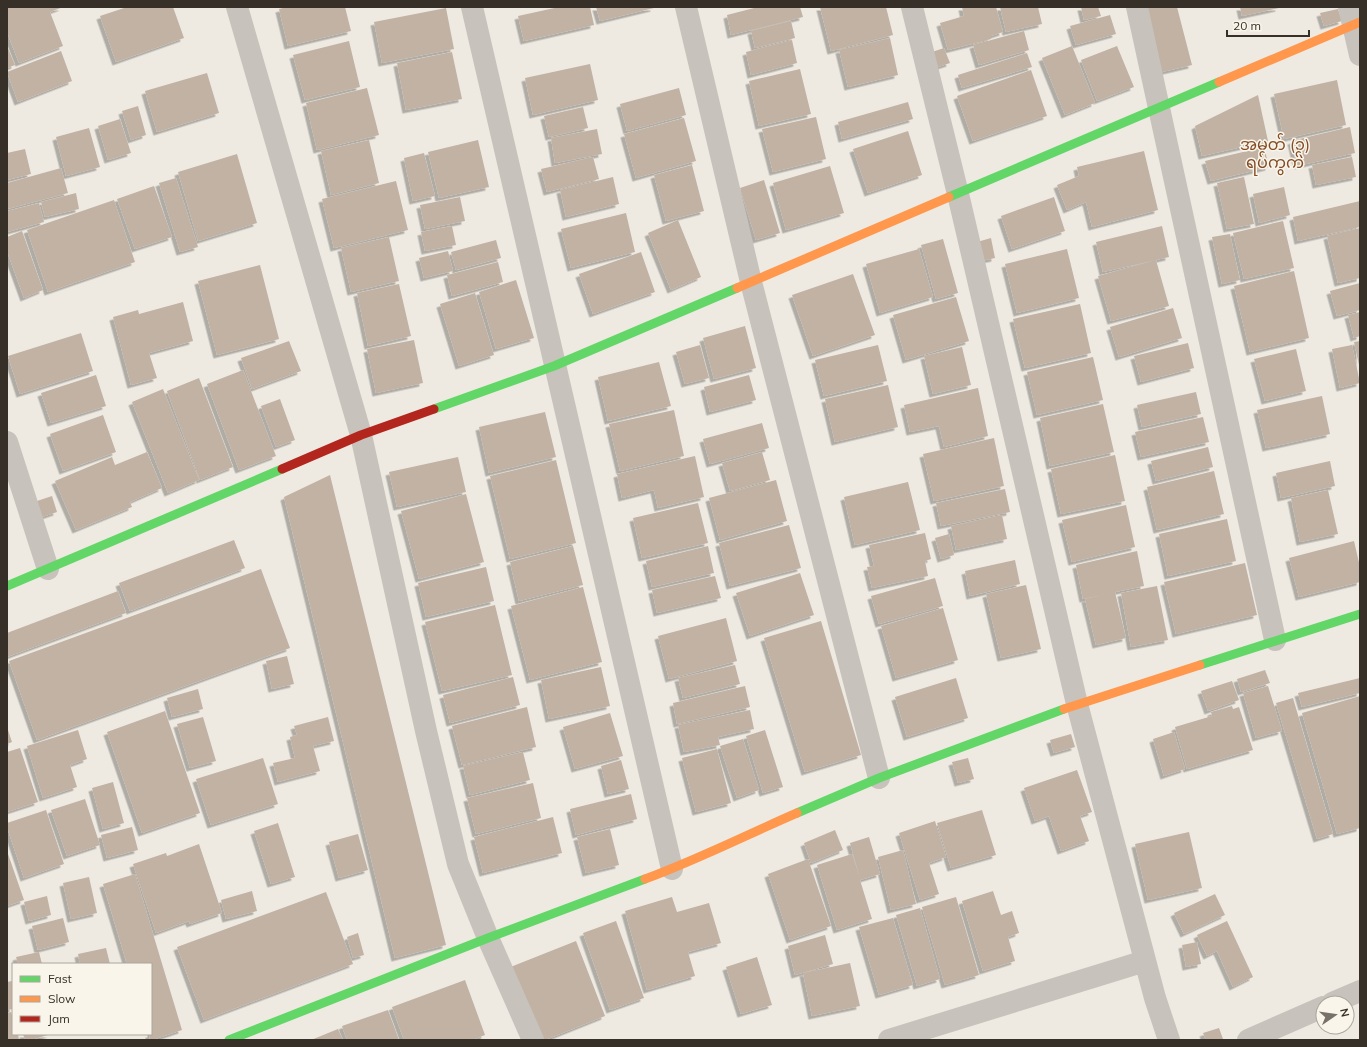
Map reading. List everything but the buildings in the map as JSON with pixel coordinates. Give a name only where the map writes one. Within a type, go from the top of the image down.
[{"type":"street","points":[[237,7],[361,435],[426,731],[458,864],[488,938],[533,1040]]},
{"type":"street","points":[[472,7],[554,366],[672,869]]},
{"type":"street","points":[[686,7],[751,282],[879,778]]},
{"type":"street","points":[[912,7],[958,194],[1077,704],[1155,998],[1169,1040]]},
{"type":"street","points":[[1137,7],[1274,640]]},
{"type":"street","points":[[7,586],[361,435],[554,366],[1159,108],[1354,18],[1360,55]]},
{"type":"street","points":[[7,442],[48,568]]},
{"type":"street","points":[[229,1040],[488,938],[672,869],[745,835],[879,778],[1077,704],[1274,640],[1360,614]]},
{"type":"street","points":[[889,1040],[1145,961]]},
{"type":"street","points":[[1351,995],[1360,991]]},
{"type":"street","points":[[1248,1040],[1315,1011]]},
{"type":"traffic: fast","points":[[949,197],[1219,82]]},
{"type":"traffic: fast","points":[[434,409],[554,366],[737,288]]},
{"type":"traffic: fast","points":[[7,586],[282,469]]},
{"type":"traffic: fast","points":[[1200,665],[1360,614]]},
{"type":"traffic: fast","points":[[797,813],[879,778],[1064,709]]},
{"type":"traffic: fast","points":[[229,1040],[488,938],[645,879]]},
{"type":"traffic: slow","points":[[1219,82],[1360,22]]},
{"type":"traffic: slow","points":[[737,288],[949,197]]},
{"type":"traffic: slow","points":[[1064,709],[1200,665]]},
{"type":"traffic: slow","points":[[645,879],[702,856],[797,813]]},
{"type":"traffic: jam","points":[[282,469],[361,435],[434,409]]},
{"type":"district","name":"အမှတ် (၃) ရပ်ကွက်","points":[[1275,153]]}]
